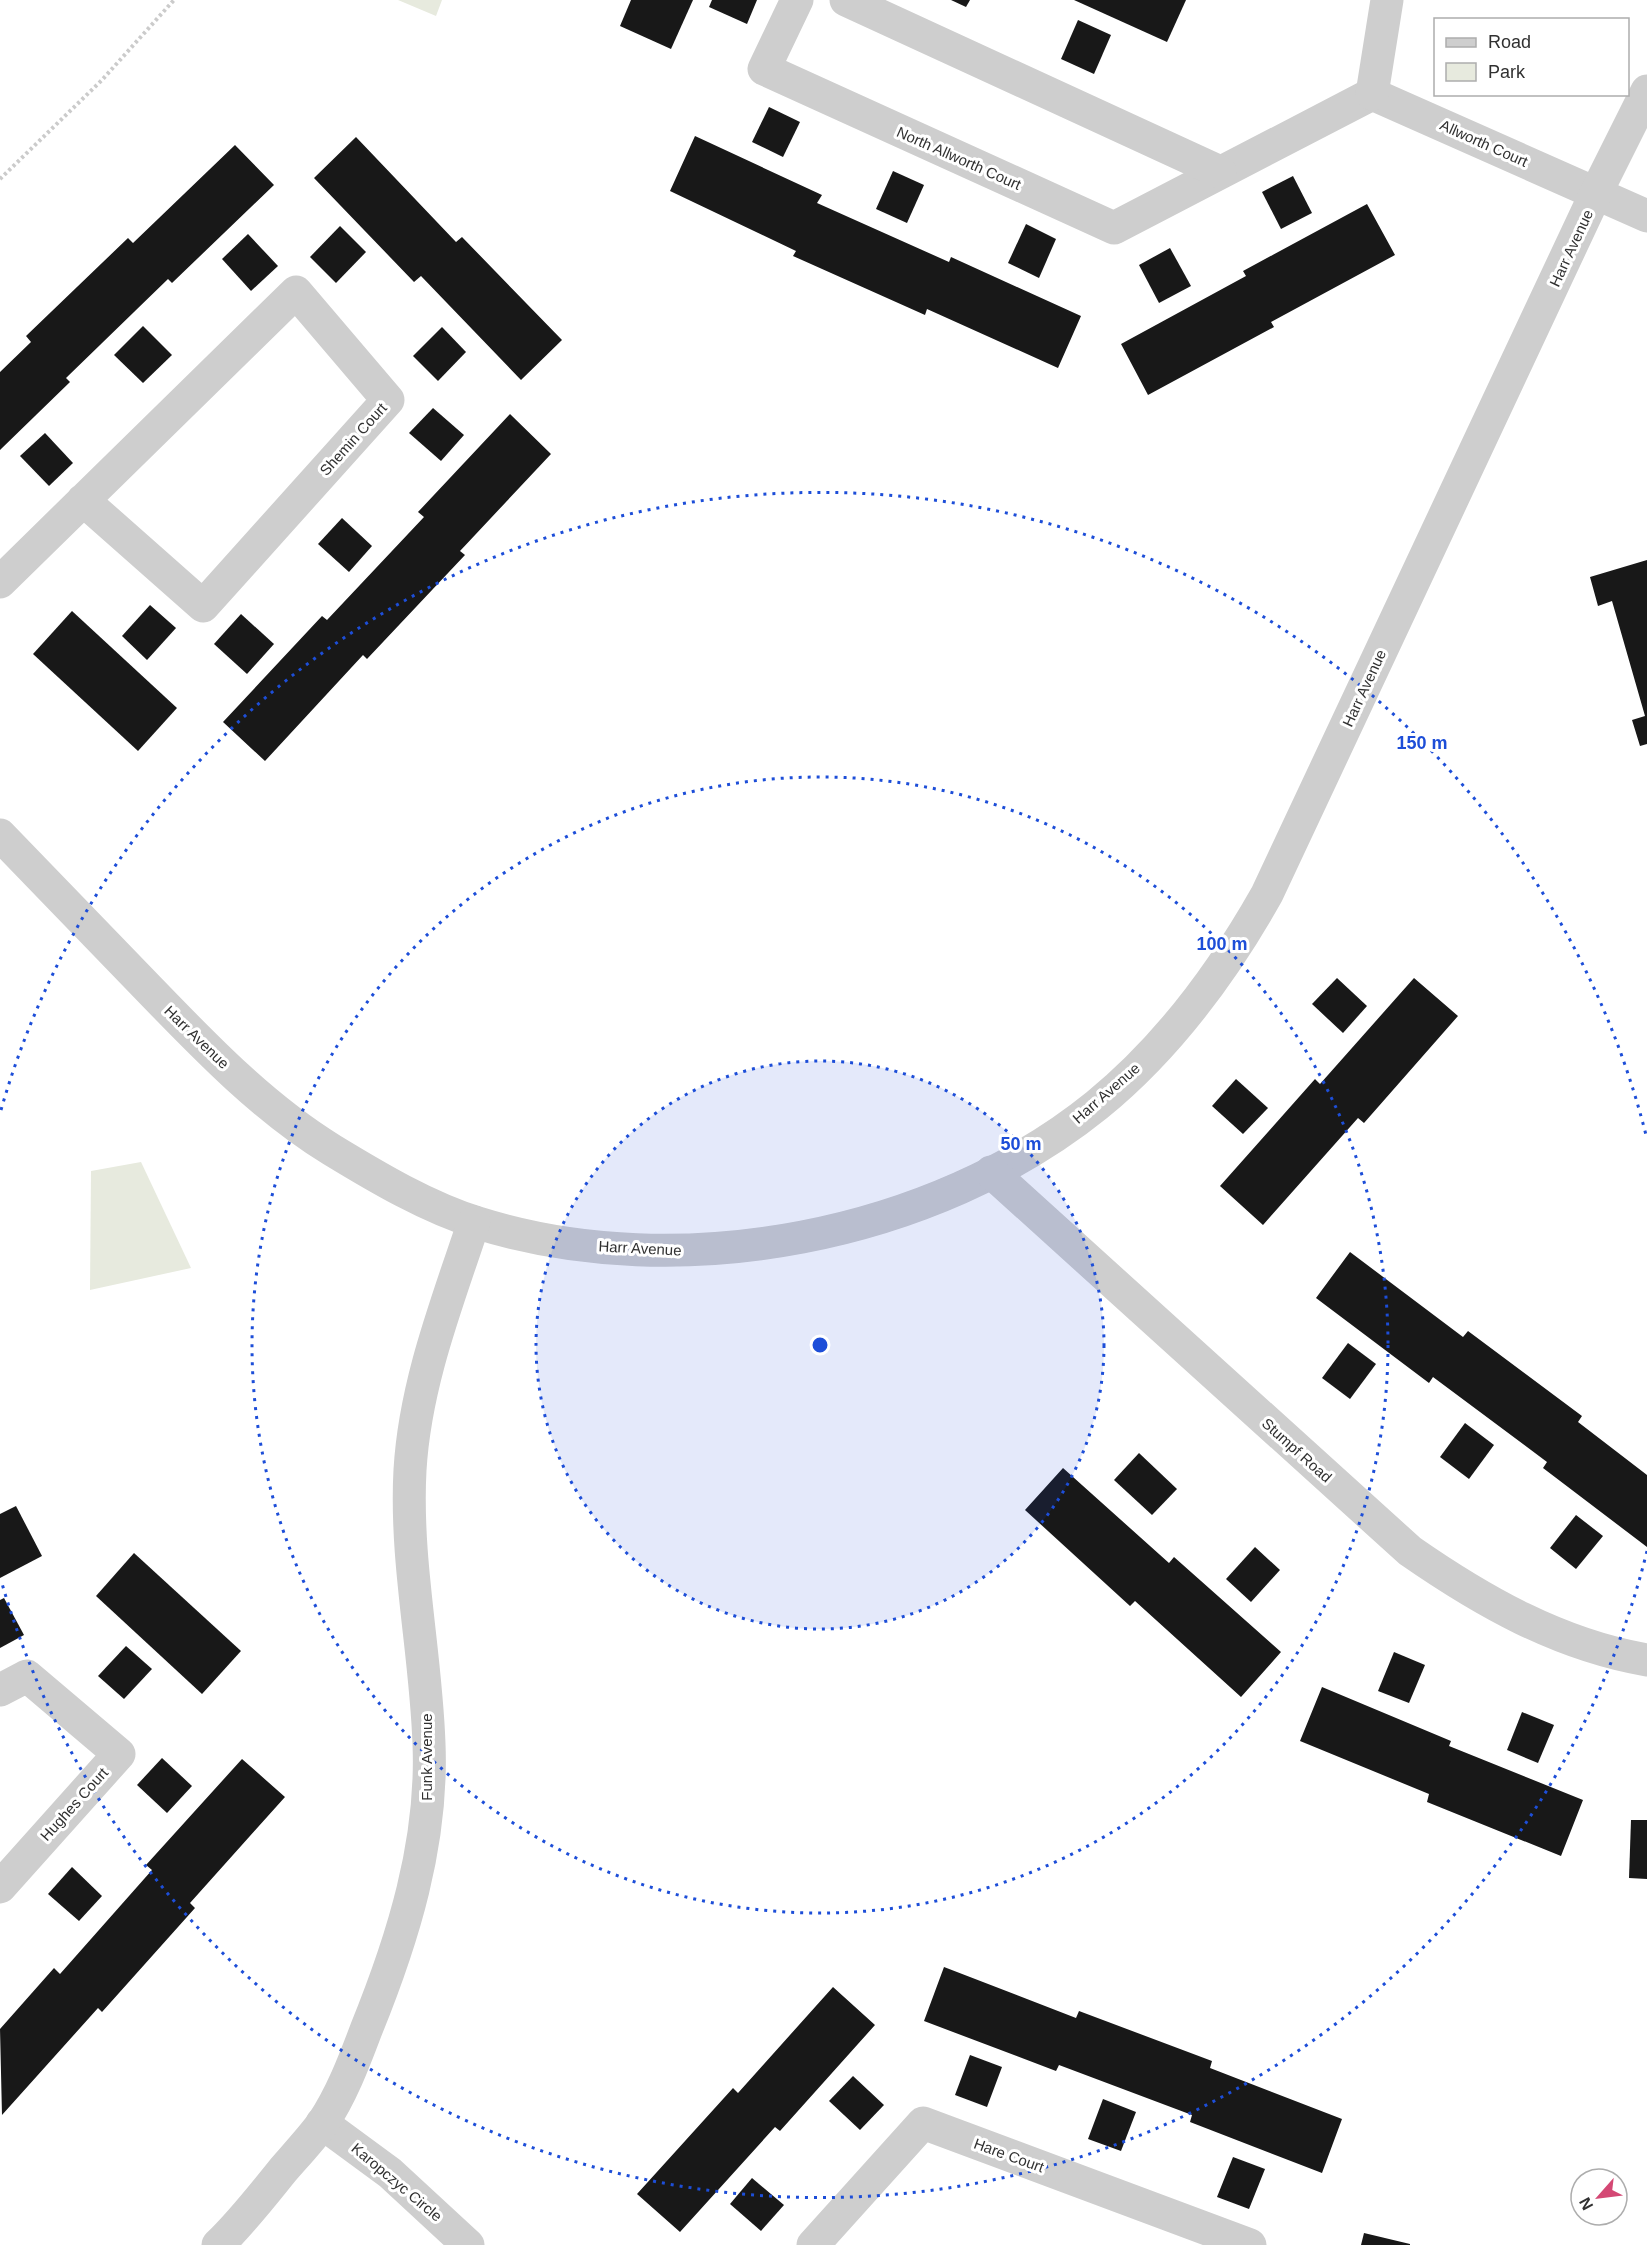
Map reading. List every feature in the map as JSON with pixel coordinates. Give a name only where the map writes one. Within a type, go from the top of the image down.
[{"type":"street","name":"North Allworth Court","points":[[797,0],[764,69],[1114,228],[1372,94]]},
{"type":"street","points":[[846,0],[1220,172]]},
{"type":"street","points":[[1372,94],[1387,0]]},
{"type":"street","name":"Harr Avenue","points":[[0,835],[189,1031],[285,1116],[329,1148],[385,1181],[425,1202],[474,1222],[514,1233],[594,1246],[643,1250],[722,1247],[826,1233],[902,1209],[991,1172],[1050,1139],[1098,1105],[1132,1073],[1203,993],[1242,939],[1272,884],[1596,193],[1647,91]]},
{"type":"street","name":"Allworth Court","points":[[1372,94],[1647,216]]},
{"type":"street","name":"Shemin Court","points":[[0,582],[83,500],[296,292],[388,400],[203,606],[83,500]]},
{"type":"street","name":"Stumpf Road","points":[[991,1172],[1410,1551],[1485,1601],[1532,1624],[1578,1641],[1647,1660]]},
{"type":"street","name":"Funk Avenue","points":[[219,2245],[322,2123],[352,2067],[401,1935],[415,1884],[425,1827],[429,1746],[424,1660],[414,1578],[410,1470],[421,1392],[474,1222]]},
{"type":"street","name":"Hughes Court","points":[[0,1690],[27,1676],[119,1754],[0,1887]]},
{"type":"street","name":"Karopczyc Circle","points":[[322,2123],[390,2173],[468,2245]]},
{"type":"street","name":"Hare Court","points":[[813,2245],[923,2123],[1250,2245]]},
{"type":"path","points":[[0,179],[102,80],[174,0]]},
{"type":"green space","points":[[398,0],[442,0],[436,16]]},
{"type":"green space","points":[[141,1162],[191,1268],[90,1290],[91,1171]]},
{"type":"building","points":[[631,0],[693,0],[671,49],[620,26]]},
{"type":"building","points":[[712,0],[757,0],[747,24],[709,7]]},
{"type":"building","points":[[951,0],[970,0],[966,7]]},
{"type":"building","points":[[1074,0],[1186,0],[1167,42]]},
{"type":"building","points":[[1078,20],[1111,35],[1094,74],[1061,59]]},
{"type":"building","points":[[769,107],[800,122],[783,157],[752,142]]},
{"type":"building","points":[[695,136],[822,195],[817,203],[949,262],[951,257],[1081,316],[1058,368],[927,309],[925,315],[793,256],[796,251],[670,191]]},
{"type":"building","points":[[356,137],[456,242],[462,237],[562,340],[521,380],[421,276],[414,282],[314,178]]},
{"type":"building","points":[[235,145],[274,185],[172,283],[168,279],[66,378],[70,382],[0,450],[0,372],[31,342],[26,336],[128,238],[133,243]]},
{"type":"building","points":[[893,171],[924,185],[907,223],[876,209]]},
{"type":"building","points":[[1293,176],[1312,213],[1281,229],[1262,192]]},
{"type":"building","points":[[1367,204],[1395,255],[1271,322],[1274,327],[1148,395],[1121,344],[1246,276],[1243,271]]},
{"type":"building","points":[[1026,224],[1056,239],[1039,278],[1008,263]]},
{"type":"building","points":[[340,226],[366,252],[336,283],[310,257]]},
{"type":"building","points":[[248,234],[278,266],[251,291],[222,259]]},
{"type":"building","points":[[1170,248],[1191,286],[1159,303],[1139,265]]},
{"type":"building","points":[[143,326],[172,355],[143,383],[114,355]]},
{"type":"building","points":[[442,327],[466,352],[438,381],[413,356]]},
{"type":"building","points":[[433,408],[464,435],[441,461],[409,433]]},
{"type":"building","points":[[510,414],[551,454],[460,551],[465,555],[367,659],[363,655],[265,761],[223,722],[322,616],[327,620],[424,517],[418,512]]},
{"type":"building","points":[[45,433],[73,463],[49,486],[20,456]]},
{"type":"building","points":[[342,518],[372,546],[349,572],[318,544]]},
{"type":"building","points":[[1647,560],[1647,744],[1640,746],[1632,720],[1645,716],[1612,601],[1598,606],[1590,577]]},
{"type":"building","points":[[150,605],[176,628],[147,660],[122,636]]},
{"type":"building","points":[[72,611],[177,708],[138,751],[33,654]]},
{"type":"building","points":[[241,614],[274,644],[247,674],[214,644]]},
{"type":"building","points":[[1337,978],[1367,1006],[1343,1033],[1312,1004]]},
{"type":"building","points":[[1414,978],[1458,1016],[1364,1123],[1358,1118],[1263,1225],[1220,1186],[1315,1079],[1320,1084]]},
{"type":"building","points":[[1236,1079],[1268,1108],[1243,1134],[1212,1106]]},
{"type":"building","points":[[1350,1252],[1463,1337],[1468,1331],[1582,1416],[1578,1422],[1647,1475],[1647,1547],[1543,1468],[1547,1462],[1433,1377],[1429,1383],[1316,1298]]},
{"type":"building","points":[[1348,1343],[1376,1364],[1350,1399],[1322,1378]]},
{"type":"building","points":[[1465,1423],[1494,1445],[1469,1479],[1440,1457]]},
{"type":"building","points":[[1139,1453],[1177,1489],[1152,1515],[1114,1480]]},
{"type":"building","points":[[1063,1468],[1169,1563],[1174,1557],[1281,1652],[1241,1697],[1135,1601],[1130,1606],[1025,1510]]},
{"type":"building","points":[[16,1506],[42,1556],[0,1578],[0,1514]]},
{"type":"building","points":[[1576,1515],[1603,1536],[1576,1569],[1550,1548]]},
{"type":"building","points":[[1255,1547],[1280,1570],[1251,1602],[1226,1579]]},
{"type":"building","points":[[134,1553],[241,1651],[202,1694],[96,1596]]},
{"type":"building","points":[[4,1598],[24,1635],[0,1648],[0,1600]]},
{"type":"building","points":[[126,1646],[152,1669],[124,1699],[98,1676]]},
{"type":"building","points":[[1394,1652],[1425,1665],[1409,1703],[1378,1691]]},
{"type":"building","points":[[1322,1687],[1451,1741],[1449,1746],[1583,1800],[1561,1856],[1427,1802],[1429,1794],[1300,1741]]},
{"type":"building","points":[[1522,1712],[1554,1725],[1538,1763],[1507,1750]]},
{"type":"building","points":[[162,1758],[192,1786],[167,1813],[137,1785]]},
{"type":"building","points":[[242,1759],[285,1797],[190,1903],[195,1908],[102,2012],[98,2008],[2,2115],[0,2029],[54,1968],[60,1974],[152,1870],[146,1865]]},
{"type":"building","points":[[1631,1820],[1647,1820],[1647,1879],[1629,1878]]},
{"type":"building","points":[[72,1867],[102,1896],[79,1921],[48,1894]]},
{"type":"building","points":[[944,1967],[1076,2018],[1079,2011],[1212,2061],[1210,2068],[1342,2119],[1322,2173],[1190,2122],[1192,2115],[1059,2065],[1056,2071],[924,2021]]},
{"type":"building","points":[[833,1987],[875,2025],[780,2131],[775,2127],[680,2232],[637,2194],[733,2088],[738,2093]]},
{"type":"building","points":[[970,2055],[1002,2067],[987,2107],[955,2095]]},
{"type":"building","points":[[853,2076],[884,2105],[860,2130],[829,2101]]},
{"type":"building","points":[[1103,2099],[1136,2112],[1121,2151],[1088,2139]]},
{"type":"building","points":[[1233,2157],[1265,2169],[1249,2209],[1217,2197]]},
{"type":"building","points":[[752,2178],[784,2205],[761,2231],[730,2204]]},
{"type":"building","points":[[1364,2233],[1410,2244],[1410,2245],[1361,2245]]}]
